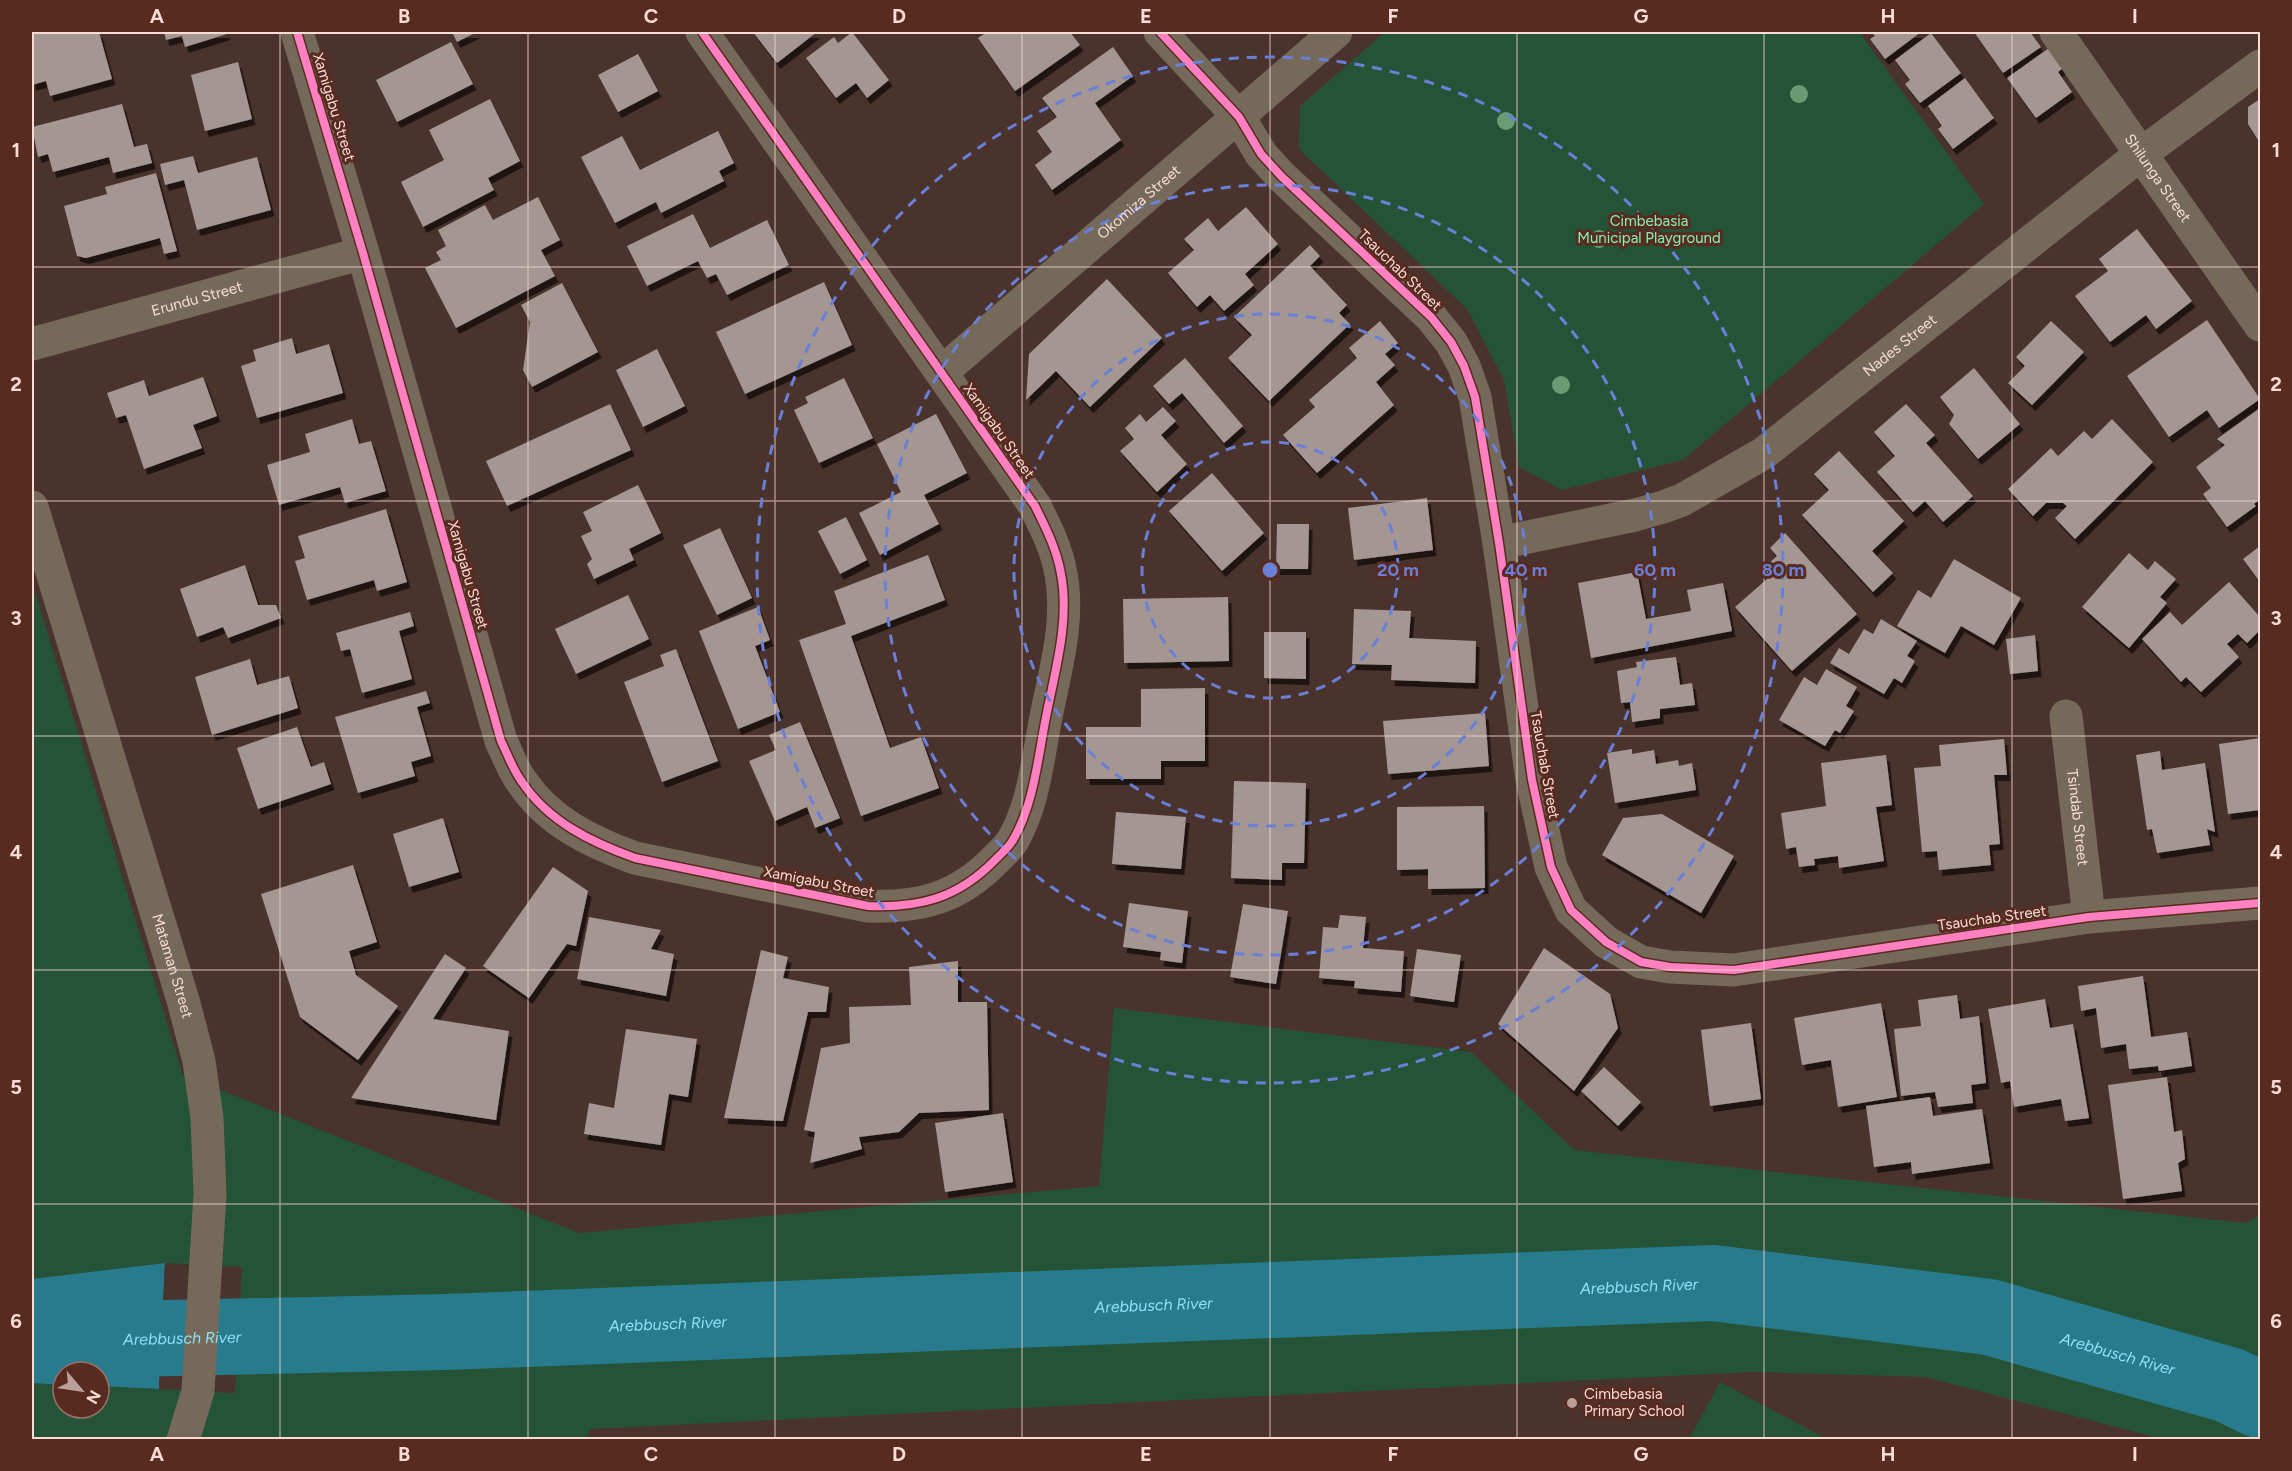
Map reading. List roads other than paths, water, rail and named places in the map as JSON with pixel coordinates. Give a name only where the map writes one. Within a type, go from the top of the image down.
[{"type":"street","name":"Xamigabu Street","points":[[297,32],[363,253],[501,741],[521,782],[546,811],[575,832],[604,847],[635,858],[868,906],[894,907],[923,903],[954,893],[981,874],[1013,841],[1026,809],[1034,778],[1062,635],[1064,603],[1061,573],[1051,538],[1035,506],[702,32]]},
{"type":"street","name":"Tsauchab Street","points":[[1160,32],[1239,117],[1261,154],[1281,176],[1431,317],[1451,342],[1464,366],[1476,397],[1532,780],[1551,867],[1571,910],[1606,942],[1641,962],[1670,967],[1734,970],[2090,917],[2260,903]]},
{"type":"street","name":"Okomiza Street","points":[[942,372],[1336,32]]},
{"type":"street","name":"Shilunga Street","points":[[2056,32],[2260,325]]},
{"type":"street","name":"Nades Street","points":[[1499,543],[1635,515],[1663,507],[1682,500],[1729,475],[1764,453],[2141,154],[2260,66]]},
{"type":"street","name":"Erundu Street","points":[[32,344],[363,253]]},
{"type":"street","name":"Mataman Street","points":[[32,507],[180,988],[200,1061],[207,1118],[210,1194],[198,1391],[183,1440]]},
{"type":"street","name":"Tsindab Street","points":[[2066,716],[2090,917]]},
{"type":"water","points":[[165,1263],[159,1389],[111,1387],[111,1360],[51,1360],[51,1384],[32,1383],[32,1279]]},
{"type":"waterway","name":"Arebbusch River","points":[[32,1341],[446,1332],[1713,1283],[1989,1317],[2229,1385],[2260,1400]]},
{"type":"place","name":"Cimbebasia Primary School","points":[[1572,1403]]},
{"type":"park label","name":"Cimbebasia Municipal Playground","points":[[1649,230]]}]
